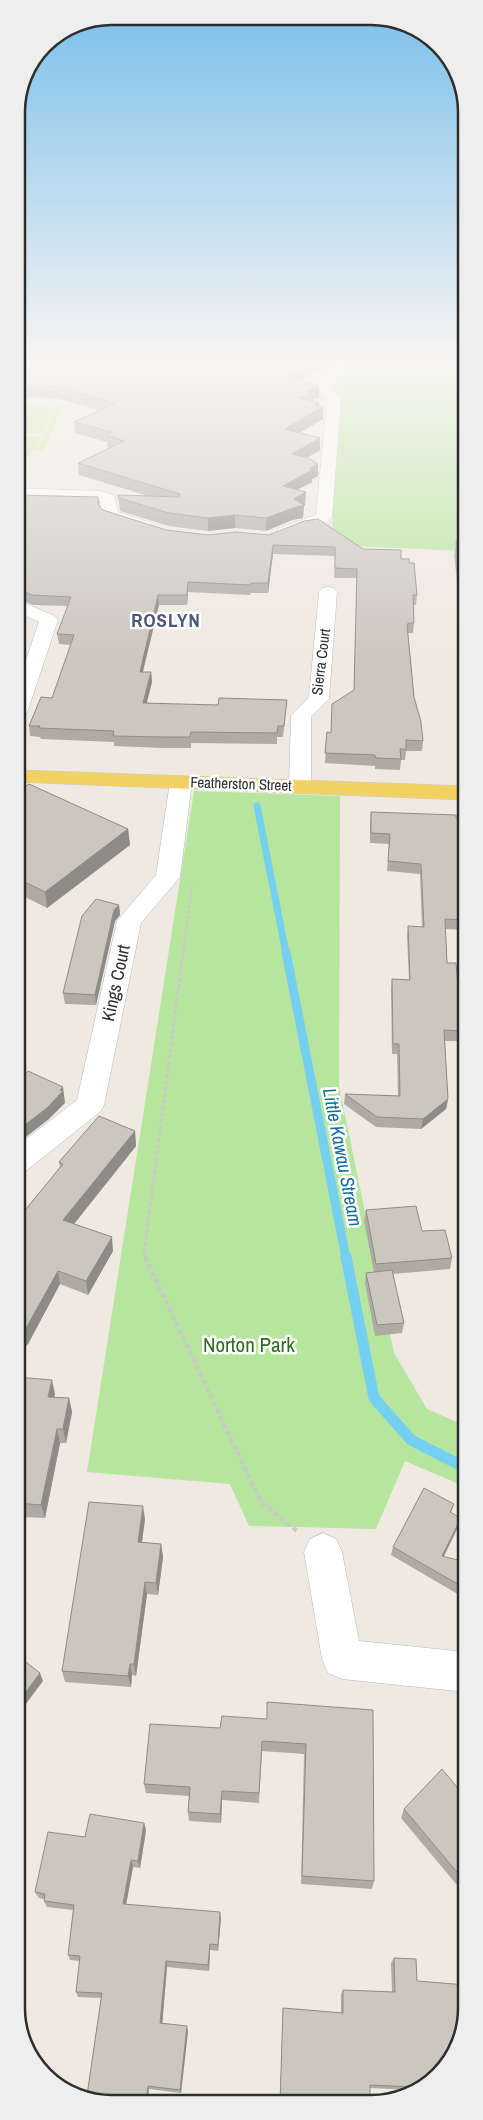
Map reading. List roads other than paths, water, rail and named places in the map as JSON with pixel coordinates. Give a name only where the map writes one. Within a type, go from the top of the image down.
[{"type":"main road","name":"Featherston Street","points":[[25,776],[458,793]]},
{"type":"street","points":[[268,538],[299,525],[318,522],[324,517],[329,462]]},
{"type":"street","points":[[25,493],[96,494],[108,498],[110,515],[159,530]]},
{"type":"street","name":"Sierra Court","points":[[300,786],[301,716],[319,699],[328,592]]},
{"type":"street","points":[[25,609],[49,620],[25,690]]},
{"type":"street","name":"Kings Court","points":[[25,1156],[90,1105],[130,921],[168,877],[181,782]]},
{"type":"street","points":[[323,1552],[342,1659],[458,1671]]},
{"type":"waterway","name":"Little Kawau Stream","points":[[257,806],[286,953]]},
{"type":"waterway","name":"Little Kawau Stream","points":[[286,952],[346,1258]]},
{"type":"waterway","name":"Little Kawau Stream","points":[[346,1257],[374,1398],[411,1440],[458,1464]]},
{"type":"district","name":"ROSLYN","points":[[166,620]]},
{"type":"park label","name":"Norton Park","points":[[249,1345]]}]
